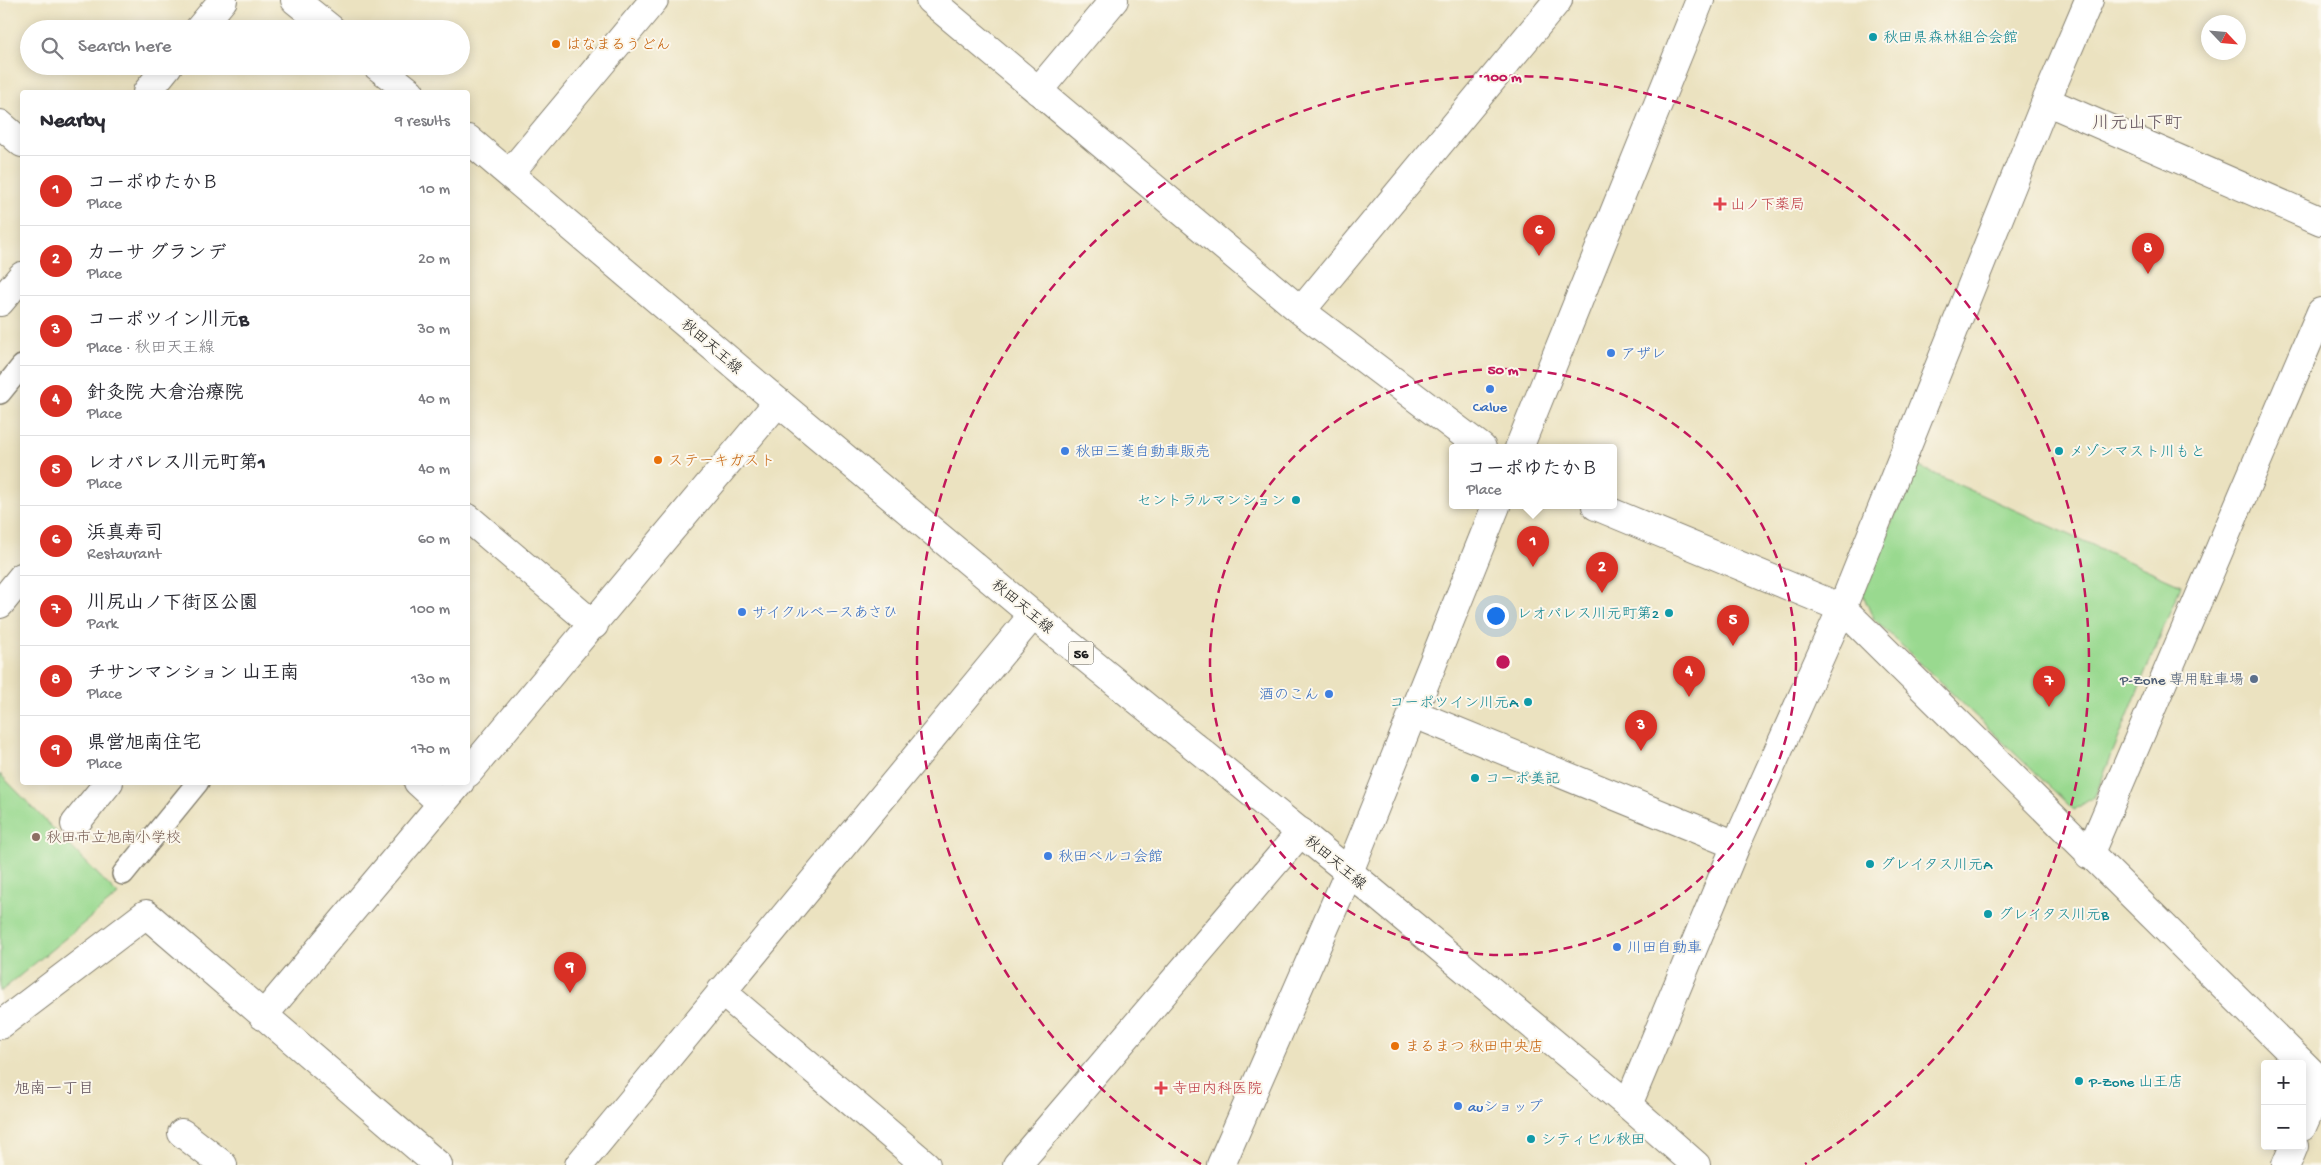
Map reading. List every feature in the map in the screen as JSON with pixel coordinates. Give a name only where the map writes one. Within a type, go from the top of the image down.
[{"type":"street","points":[[206,20],[223,0]]},
{"type":"street","points":[[295,0],[320,20]]},
{"type":"street","points":[[510,174],[654,0]]},
{"type":"street","points":[[930,0],[1301,311],[1477,444]]},
{"type":"street","points":[[1038,91],[1114,0]]},
{"type":"street","points":[[1301,311],[1558,0]]},
{"type":"street","points":[[1522,444],[1700,0]]},
{"type":"street","points":[[1628,1105],[1736,845],[1842,608],[2046,101],[2089,0]]},
{"type":"street","points":[[149,90],[161,75]]},
{"type":"street","points":[[388,75],[407,90]]},
{"type":"street","points":[[2046,101],[2321,221]]},
{"type":"street","points":[[0,124],[20,141]]},
{"type":"street","name":"秋田天王線","points":[[470,141],[778,402],[1033,615],[1301,832],[1628,1105],[1696,1165]]},
{"type":"street","points":[[0,302],[20,278]]},
{"type":"street","points":[[2089,855],[2321,312]]},
{"type":"street","points":[[470,772],[778,402]]},
{"type":"street","points":[[1221,1165],[1349,872],[1495,509]]},
{"type":"street","points":[[1603,509],[1842,608],[2321,1083],[2306,1118]]},
{"type":"street","points":[[470,520],[594,625]]},
{"type":"street","points":[[0,604],[20,579]]},
{"type":"street","points":[[580,1165],[721,991],[1033,615]]},
{"type":"street","points":[[1412,713],[1736,845]]},
{"type":"street","points":[[75,824],[107,785]]},
{"type":"street","points":[[421,785],[442,804]]},
{"type":"street","points":[[263,1016],[458,785]]},
{"type":"street","points":[[1017,1165],[1301,832]]},
{"type":"street","points":[[0,1025],[146,914],[438,1165]]},
{"type":"street","points":[[721,991],[926,1165]]},
{"type":"street","points":[[182,1133],[223,1165]]},
{"type":"street","points":[[2286,1165],[2292,1150]]},
{"type":"lane","points":[[0,393],[20,368]]},
{"type":"lane","points":[[123,874],[196,785]]},
{"type":"green space","points":[[1917,466],[2181,585],[2095,796],[2074,810],[1873,618],[1861,590]]},
{"type":"green space","name":"秋田市立旭南小学校","points":[[0,774],[118,895],[0,992]]},
{"type":"place","name":"秋田県森林組合会館","points":[[1873,37]]},
{"type":"place","name":"はなまるうどん","points":[[556,44]]},
{"type":"place","name":"山ノ下薬局","points":[[1720,204]]},
{"type":"place","name":"浜真寿司","points":[[1539,256]]},
{"type":"place","name":"チサンマンション 山王南","points":[[2148,274]]},
{"type":"place","name":"アザレ","points":[[1611,353]]},
{"type":"place","name":"Calue","points":[[1490,389]]},
{"type":"place","name":"秋田三菱自動車販売","points":[[1065,451]]},
{"type":"place","name":"メゾンマスト川もと","points":[[2059,451]]},
{"type":"place","name":"ステーキガスト","points":[[658,460]]},
{"type":"place","name":"セントラルマンション","points":[[1296,500]]},
{"type":"place","name":"コーポゆたかＢ","points":[[1533,567]]},
{"type":"place","name":"カーサ グランデ","points":[[1602,593]]},
{"type":"place","name":"サイクルベースあさひ","points":[[742,612]]},
{"type":"place","name":"レオパレス川元町第2","points":[[1669,613]]},
{"type":"place","name":"レオパレス川元町第1","points":[[1733,646]]},
{"type":"place","name":"P-Zone 専用駐車場","points":[[2254,679]]},
{"type":"place","name":"酒のこん","points":[[1329,694]]},
{"type":"place","name":"針灸院 大倉治療院","points":[[1689,697]]},
{"type":"place","name":"コーポツイン川元A","points":[[1528,702]]},
{"type":"place","name":"川尻山ノ下街区公園","points":[[2049,707]]},
{"type":"place","name":"コーポツイン川元B","points":[[1641,751]]},
{"type":"place","name":"コーポ美記","points":[[1475,778]]},
{"type":"place","name":"秋田市立旭南小学校","points":[[36,837]]},
{"type":"place","name":"秋田ベルコ会館","points":[[1048,856]]},
{"type":"place","name":"グレイタス川元A","points":[[1870,864]]},
{"type":"place","name":"グレイタス川元B","points":[[1988,914]]},
{"type":"place","name":"川田自動車","points":[[1617,947]]},
{"type":"place","name":"県営旭南住宅","points":[[570,993]]},
{"type":"place","name":"まるまつ 秋田中央店","points":[[1395,1046]]},
{"type":"place","name":"P-Zone 山王店","points":[[2079,1081]]},
{"type":"place","name":"寺田内科医院","points":[[1161,1088]]},
{"type":"place","name":"auショップ","points":[[1458,1106]]},
{"type":"place","name":"シティビル秋田","points":[[1531,1139]]},
{"type":"district","name":"川元山下町","points":[[2137,122]]},
{"type":"district","name":"旭南一丁目","points":[[54,1087]]}]
